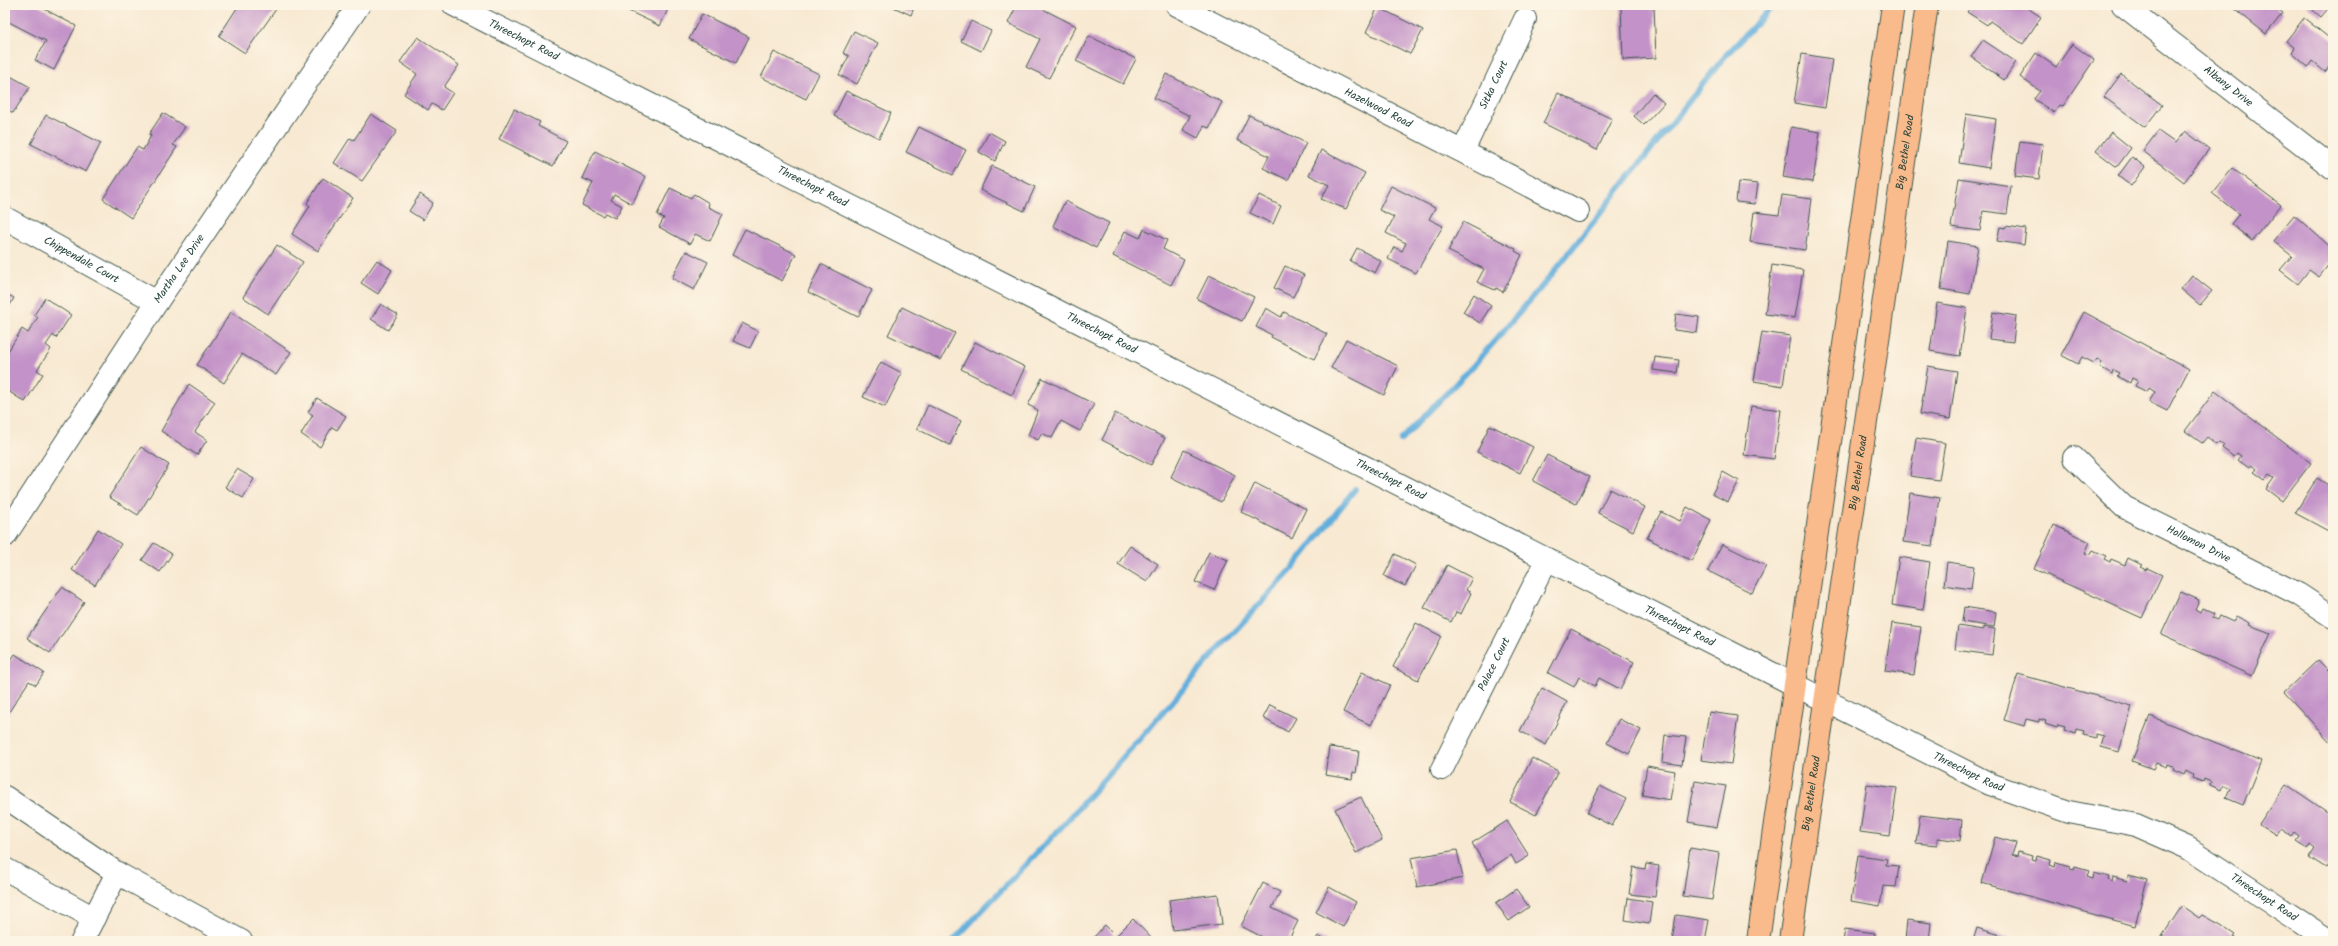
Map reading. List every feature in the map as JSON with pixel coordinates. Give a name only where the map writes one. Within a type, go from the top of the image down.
[{"type":"main road","points":[[1758,941],[1893,5]]},
{"type":"main road","name":"Big Bethel Road","points":[[1790,941],[1827,701],[1927,5]]},
{"type":"street","name":"Martha Lee Drive","points":[[5,536],[157,302],[359,5]]},
{"type":"street","name":"Threechopt Road","points":[[454,5],[1990,784],[2069,812],[2136,825],[2188,848],[2330,941]]},
{"type":"street","name":"Hazelwood Road","points":[[1178,5],[1578,211]]},
{"type":"street","name":"Albany Drive","points":[[2123,5],[2333,168]]},
{"type":"street","name":"Sitka Court","points":[[1463,151],[1525,19]]},
{"type":"street","name":"Chippendale Court","points":[[5,218],[157,302]]},
{"type":"street","name":"Hollomon Drive","points":[[2074,458],[2124,507],[2298,594],[2333,617]]},
{"type":"street","name":"Palace Court","points":[[1442,769],[1547,559]]},
{"type":"street","points":[[5,797],[117,873],[241,941]]},
{"type":"street","points":[[5,869],[94,918]]},
{"type":"street","points":[[82,941],[117,873]]},
{"type":"building","points":[[10,5],[37,5],[76,26],[54,70],[35,60],[46,41],[5,20],[5,14]]},
{"type":"building","points":[[232,5],[279,5],[245,53],[219,36],[237,8]]},
{"type":"building","points":[[616,5],[670,5],[660,26]]},
{"type":"building","points":[[889,5],[915,5],[911,15]]},
{"type":"building","points":[[975,5],[985,5],[983,9]]},
{"type":"building","points":[[1017,5],[1035,5],[1076,26],[1049,78],[1026,67],[1040,39],[1008,23]]},
{"type":"building","points":[[1621,5],[1654,5],[1656,58],[1623,60]]},
{"type":"building","points":[[1972,5],[2023,5],[2041,17],[2023,44],[1990,21],[1987,25],[1967,12]]},
{"type":"building","points":[[2230,5],[2273,5],[2283,13],[2266,34]]},
{"type":"building","points":[[2307,5],[2331,5],[2321,17]]},
{"type":"building","points":[[1378,7],[1423,30],[1410,54],[1366,32]]},
{"type":"building","points":[[702,14],[749,37],[736,63],[689,39]]},
{"type":"building","points":[[2304,18],[2333,41],[2333,62],[2325,72],[2312,61],[2308,67],[2292,53],[2295,48],[2286,41]]},
{"type":"building","points":[[971,21],[991,31],[981,51],[961,41]]},
{"type":"building","points":[[854,31],[878,43],[857,84],[839,75],[849,56],[843,53]]},
{"type":"building","points":[[1089,36],[1136,59],[1123,84],[1076,61]]},
{"type":"building","points":[[418,37],[459,65],[444,87],[453,93],[442,110],[432,104],[428,110],[404,94],[417,74],[400,62]]},
{"type":"building","points":[[1983,40],[2016,62],[2004,80],[1971,57]]},
{"type":"building","points":[[2072,44],[2094,60],[2063,106],[2060,105],[2054,113],[2034,99],[2040,91],[2020,77],[2036,53],[2056,67]]},
{"type":"building","points":[[774,52],[819,74],[806,99],[761,77]]},
{"type":"building","points":[[1802,54],[1832,59],[1825,108],[1794,103]]},
{"type":"building","points":[[5,73],[30,87],[13,113],[5,108]]},
{"type":"building","points":[[1166,74],[1222,102],[1209,128],[1204,126],[1198,138],[1183,130],[1190,116],[1154,98]]},
{"type":"building","points":[[2121,74],[2162,105],[2145,127],[2104,97]]},
{"type":"building","points":[[846,91],[891,113],[879,138],[834,116]]},
{"type":"building","points":[[1558,93],[1612,119],[1597,150],[1543,123]]},
{"type":"building","points":[[1653,93],[1664,103],[1644,125],[1634,116]]},
{"type":"building","points":[[514,109],[540,122],[538,126],[566,141],[553,166],[499,139]]},
{"type":"building","points":[[163,113],[185,127],[173,145],[177,147],[131,218],[103,199],[137,147],[143,150],[151,136],[149,134]]},
{"type":"building","points":[[371,114],[397,131],[362,181],[334,163],[350,138],[354,140]]},
{"type":"building","points":[[1966,114],[1996,119],[1989,168],[1959,163]]},
{"type":"building","points":[[46,115],[101,143],[86,172],[31,144]]},
{"type":"building","points":[[1249,115],[1306,143],[1288,180],[1263,168],[1269,156],[1237,140]]},
{"type":"building","points":[[919,127],[966,150],[953,175],[906,152]]},
{"type":"building","points":[[1791,127],[1820,132],[1813,182],[1783,177]]},
{"type":"building","points":[[2158,131],[2175,143],[2185,131],[2209,149],[2184,182],[2143,151]]},
{"type":"building","points":[[989,132],[1005,141],[995,161],[979,152]]},
{"type":"building","points":[[2111,132],[2131,148],[2117,167],[2096,151]]},
{"type":"building","points":[[2020,141],[2043,144],[2039,179],[2015,176]]},
{"type":"building","points":[[1321,150],[1365,173],[1346,209],[1321,199],[1329,185],[1309,175]]},
{"type":"building","points":[[595,151],[646,177],[632,204],[614,194],[611,200],[622,206],[615,218],[605,213],[603,216],[582,205],[593,183],[582,178]]},
{"type":"building","points":[[2132,157],[2145,167],[2131,186],[2118,176]]},
{"type":"building","points":[[992,166],[1035,187],[1024,211],[980,190]]},
{"type":"building","points":[[2232,168],[2281,205],[2252,241],[2231,224],[2239,214],[2212,193]]},
{"type":"building","points":[[323,178],[353,198],[318,251],[292,234],[310,206],[307,203]]},
{"type":"building","points":[[1959,178],[2011,186],[2007,214],[1983,211],[1980,231],[1951,227]]},
{"type":"building","points":[[1738,182],[1758,184],[1755,204],[1736,202]]},
{"type":"building","points":[[1391,186],[1435,208],[1429,219],[1443,226],[1416,273],[1388,259],[1394,247],[1402,251],[1406,243],[1386,233],[1394,217],[1379,210]]},
{"type":"building","points":[[670,188],[691,198],[694,194],[709,203],[708,207],[723,214],[710,241],[695,234],[690,244],[659,227],[664,218],[657,215]]},
{"type":"building","points":[[420,194],[433,203],[423,220],[409,211]]},
{"type":"building","points":[[1259,195],[1281,206],[1273,224],[1250,213]]},
{"type":"building","points":[[1782,195],[1812,199],[1805,250],[1750,242],[1754,212],[1779,215]]},
{"type":"building","points":[[1065,201],[1109,223],[1096,248],[1053,226]]},
{"type":"building","points":[[2294,215],[2333,249],[2333,259],[2319,277],[2309,270],[2298,284],[2280,270],[2292,256],[2273,241]]},
{"type":"building","points":[[1463,222],[1516,249],[1515,251],[1522,255],[1503,292],[1496,288],[1495,290],[1477,282],[1484,269],[1448,251]]},
{"type":"building","points":[[2006,226],[2026,229],[2024,245],[1997,241],[2000,227],[2005,228]]},
{"type":"building","points":[[745,229],[796,254],[782,281],[732,255]]},
{"type":"building","points":[[1144,229],[1167,240],[1163,249],[1184,260],[1171,285],[1113,256],[1125,231],[1140,238]]},
{"type":"building","points":[[1948,241],[1978,246],[1970,294],[1941,289]]},
{"type":"building","points":[[277,245],[303,262],[268,314],[243,297]]},
{"type":"building","points":[[1357,248],[1381,261],[1375,273],[1350,261]]},
{"type":"building","points":[[686,251],[708,262],[694,290],[672,278]]},
{"type":"building","points":[[377,260],[392,270],[378,294],[361,283]]},
{"type":"building","points":[[821,264],[872,290],[858,317],[808,292]]},
{"type":"building","points":[[1772,265],[1803,270],[1795,318],[1765,314]]},
{"type":"building","points":[[1285,266],[1304,275],[1293,297],[1274,288]]},
{"type":"building","points":[[1209,275],[1254,297],[1242,321],[1197,299]]},
{"type":"building","points":[[2192,275],[2212,291],[2200,305],[2181,289]]},
{"type":"building","points":[[5,293],[14,298],[5,314]]},
{"type":"building","points":[[1474,294],[1491,306],[1480,323],[1463,312]]},
{"type":"building","points":[[45,298],[71,315],[56,338],[53,335],[46,345],[51,349],[37,370],[43,374],[25,402],[5,389],[5,356],[22,329],[28,333],[38,317],[34,315]]},
{"type":"building","points":[[1937,303],[1967,308],[1960,356],[1930,351]]},
{"type":"building","points":[[381,304],[398,315],[388,330],[371,319]]},
{"type":"building","points":[[902,307],[955,333],[941,360],[888,335]]},
{"type":"building","points":[[1266,308],[1281,317],[1284,312],[1327,334],[1314,359],[1271,337],[1272,335],[1256,327]]},
{"type":"building","points":[[231,312],[291,352],[276,375],[242,354],[224,383],[197,365]]},
{"type":"building","points":[[1993,312],[2016,316],[2013,342],[1989,339]]},
{"type":"building","points":[[2084,312],[2189,369],[2167,411],[2149,402],[2155,392],[2149,388],[2147,392],[2135,386],[2138,381],[2132,378],[2130,383],[2117,376],[2119,373],[2113,370],[2112,374],[2100,367],[2102,362],[2097,359],[2094,363],[2082,357],[2078,364],[2061,355]]},
{"type":"building","points":[[1676,314],[1699,317],[1697,333],[1674,330]]},
{"type":"building","points":[[742,323],[758,331],[750,348],[733,341]]},
{"type":"building","points":[[1762,332],[1790,336],[1783,386],[1754,381]]},
{"type":"building","points":[[1346,339],[1398,366],[1384,395],[1331,368]]},
{"type":"building","points":[[975,342],[1025,367],[1012,395],[961,369]]},
{"type":"building","points":[[1655,357],[1679,360],[1677,373],[1653,370]]},
{"type":"building","points":[[881,362],[902,373],[885,407],[863,397]]},
{"type":"building","points":[[1928,366],[1957,371],[1950,419],[1920,414]]},
{"type":"building","points":[[1042,378],[1094,404],[1080,431],[1061,421],[1052,438],[1042,433],[1038,440],[1028,435],[1038,410],[1028,405]]},
{"type":"building","points":[[189,384],[215,402],[195,432],[207,440],[197,455],[161,431]]},
{"type":"building","points":[[2215,391],[2311,463],[2282,501],[2266,489],[2274,478],[2269,475],[2265,480],[2254,472],[2257,469],[2251,465],[2249,468],[2238,460],[2241,456],[2237,453],[2234,457],[2222,448],[2224,445],[2220,442],[2217,445],[2207,437],[2202,443],[2185,431]]},
{"type":"building","points":[[317,398],[346,416],[337,430],[332,427],[320,447],[301,434],[313,415],[308,412]]},
{"type":"building","points":[[928,405],[961,421],[950,445],[917,429]]},
{"type":"building","points":[[1751,406],[1781,410],[1774,459],[1744,455]]},
{"type":"building","points":[[1115,413],[1165,438],[1151,465],[1102,440]]},
{"type":"building","points":[[1490,425],[1533,447],[1520,473],[1477,452]]},
{"type":"building","points":[[1916,438],[1945,443],[1939,480],[1910,476]]},
{"type":"building","points":[[141,447],[169,465],[138,515],[109,497]]},
{"type":"building","points":[[1184,450],[1235,475],[1221,502],[1171,477]]},
{"type":"building","points":[[1547,455],[1590,477],[1576,504],[1533,481]]},
{"type":"building","points":[[237,469],[254,479],[243,498],[225,487]]},
{"type":"building","points":[[1723,472],[1739,481],[1728,502],[1712,494]]},
{"type":"building","points":[[2317,478],[2333,488],[2332,533],[2295,513]]},
{"type":"building","points":[[1255,483],[1306,509],[1292,538],[1241,512]]},
{"type":"building","points":[[1610,489],[1645,507],[1633,531],[1598,513]]},
{"type":"building","points":[[1910,493],[1940,498],[1933,546],[1903,542]]},
{"type":"building","points":[[1687,507],[1711,520],[1692,561],[1647,538],[1661,512],[1680,521]]},
{"type":"building","points":[[2054,525],[2090,542],[2085,553],[2090,555],[2093,550],[2106,556],[2104,559],[2110,562],[2111,559],[2125,565],[2128,558],[2142,565],[2140,567],[2146,570],[2147,568],[2162,575],[2142,618],[2034,569]]},
{"type":"building","points":[[98,529],[121,544],[95,585],[72,570]]},
{"type":"building","points":[[154,543],[172,554],[160,572],[142,560]]},
{"type":"building","points":[[1722,544],[1766,566],[1752,593],[1708,571]]},
{"type":"building","points":[[1130,546],[1158,564],[1147,582],[1118,564]]},
{"type":"building","points":[[1209,552],[1228,560],[1214,590],[1195,582]]},
{"type":"building","points":[[1395,554],[1416,565],[1405,586],[1384,576]]},
{"type":"building","points":[[1899,557],[1930,562],[1923,610],[1892,605]]},
{"type":"building","points":[[1947,562],[1974,566],[1971,589],[1944,585]]},
{"type":"building","points":[[1447,565],[1472,578],[1466,590],[1471,593],[1461,614],[1456,612],[1451,622],[1424,608]]},
{"type":"building","points":[[62,587],[84,602],[50,653],[27,638]]},
{"type":"building","points":[[2181,592],[2199,600],[2195,609],[2200,612],[2202,608],[2215,614],[2213,618],[2218,620],[2220,616],[2233,622],[2236,616],[2250,623],[2249,625],[2271,633],[2252,676],[2161,635]]},
{"type":"building","points":[[1964,607],[1996,612],[1994,627],[1962,622]]},
{"type":"building","points":[[1416,623],[1441,636],[1418,680],[1393,667]]},
{"type":"building","points":[[1892,623],[1921,627],[1914,675],[1885,671]]},
{"type":"building","points":[[1958,626],[1983,630],[1983,627],[1995,629],[1992,655],[1955,650]]},
{"type":"building","points":[[1571,629],[1634,662],[1620,689],[1599,678],[1595,686],[1579,677],[1574,687],[1548,673]]},
{"type":"building","points":[[15,654],[44,673],[36,685],[29,681],[5,718],[5,669]]},
{"type":"building","points":[[2318,660],[2333,675],[2333,745],[2284,692]]},
{"type":"building","points":[[1362,672],[1390,685],[1371,725],[1343,712]]},
{"type":"building","points":[[2018,674],[2132,706],[2119,752],[2101,747],[2104,736],[2096,734],[2096,738],[2083,735],[2084,732],[2077,730],[2076,734],[2064,730],[2065,727],[2058,725],[2057,728],[2045,724],[2046,721],[2039,719],[2039,722],[2026,719],[2024,726],[2004,720]]},
{"type":"building","points":[[1542,688],[1567,702],[1546,745],[1520,731]]},
{"type":"building","points":[[1270,705],[1296,718],[1288,732],[1263,718]]},
{"type":"building","points":[[1709,712],[1738,716],[1731,764],[1701,760]]},
{"type":"building","points":[[2150,716],[2261,761],[2243,805],[2226,798],[2230,788],[2223,785],[2221,790],[2210,785],[2211,782],[2204,779],[2203,782],[2192,778],[2193,775],[2186,771],[2184,775],[2173,770],[2174,767],[2167,764],[2166,767],[2156,763],[2153,769],[2132,761]]},
{"type":"building","points":[[1619,719],[1641,730],[1629,754],[1607,743]]},
{"type":"building","points":[[1665,735],[1686,737],[1682,765],[1662,762]]},
{"type":"building","points":[[1329,747],[1359,751],[1356,773],[1353,772],[1352,779],[1325,775]]},
{"type":"building","points":[[1532,758],[1558,771],[1536,815],[1510,802]]},
{"type":"building","points":[[1647,766],[1675,771],[1670,800],[1642,795]]},
{"type":"building","points":[[1695,781],[1726,786],[1717,827],[1688,822]]},
{"type":"building","points":[[1867,784],[1897,788],[1890,836],[1860,832]]},
{"type":"building","points":[[2286,784],[2333,816],[2333,857],[2326,868],[2309,857],[2315,848],[2310,844],[2308,848],[2297,841],[2300,837],[2295,833],[2292,837],[2280,829],[2276,835],[2259,824]]},
{"type":"building","points":[[1600,786],[1626,799],[1612,826],[1587,813]]},
{"type":"building","points":[[1361,797],[1382,840],[1356,853],[1335,809]]},
{"type":"building","points":[[1920,815],[1962,820],[1960,841],[1938,838],[1937,845],[1916,843]]},
{"type":"building","points":[[1507,821],[1529,856],[1516,864],[1511,855],[1488,870],[1472,843]]},
{"type":"building","points":[[1995,837],[2016,843],[2012,855],[2017,857],[2018,852],[2032,856],[2031,859],[2036,860],[2037,856],[2051,860],[2050,865],[2055,867],[2056,862],[2071,866],[2070,869],[2074,870],[2075,867],[2089,871],[2087,876],[2093,878],[2094,873],[2109,877],[2108,880],[2112,882],[2113,877],[2127,881],[2128,875],[2147,880],[2135,926],[1982,883]]},
{"type":"building","points":[[1690,848],[1719,853],[1712,900],[1683,896]]},
{"type":"building","points":[[1457,850],[1463,878],[1417,887],[1411,858]]},
{"type":"building","points":[[1858,855],[1887,859],[1886,865],[1899,866],[1896,887],[1883,886],[1880,906],[1851,901]]},
{"type":"building","points":[[1646,864],[1659,866],[1655,897],[1629,894],[1633,867],[1645,869]]},
{"type":"building","points":[[1263,883],[1280,892],[1272,908],[1298,921],[1288,941],[1270,941],[1241,926]]},
{"type":"building","points":[[1329,887],[1356,902],[1343,927],[1316,912]]},
{"type":"building","points":[[1516,889],[1529,907],[1509,921],[1496,903]]},
{"type":"building","points":[[1218,894],[1222,924],[1173,930],[1169,900]]},
{"type":"building","points":[[1628,898],[1652,902],[1649,924],[1625,920]]},
{"type":"building","points":[[2182,906],[2199,918],[2202,915],[2220,925],[2235,935],[2233,937],[2240,941],[2159,941]]},
{"type":"building","points":[[1676,915],[1709,920],[1705,941],[1672,941]]},
{"type":"building","points":[[1133,919],[1154,941],[1098,941],[1094,937],[1105,925],[1116,936]]},
{"type":"building","points":[[1907,920],[1931,923],[1929,941],[1905,941]]},
{"type":"building","points":[[1977,928],[2020,941],[1973,941]]},
{"type":"building","points":[[1845,929],[1875,933],[1874,941],[1843,941]]},
{"type":"building","points":[[1318,936],[1328,941],[1315,941]]},
{"type":"waterway","points":[[1401,440],[1474,365],[1545,283],[1726,55],[1774,5]]},
{"type":"waterway","points":[[953,941],[1068,820],[1230,636],[1294,567],[1355,489]]}]
